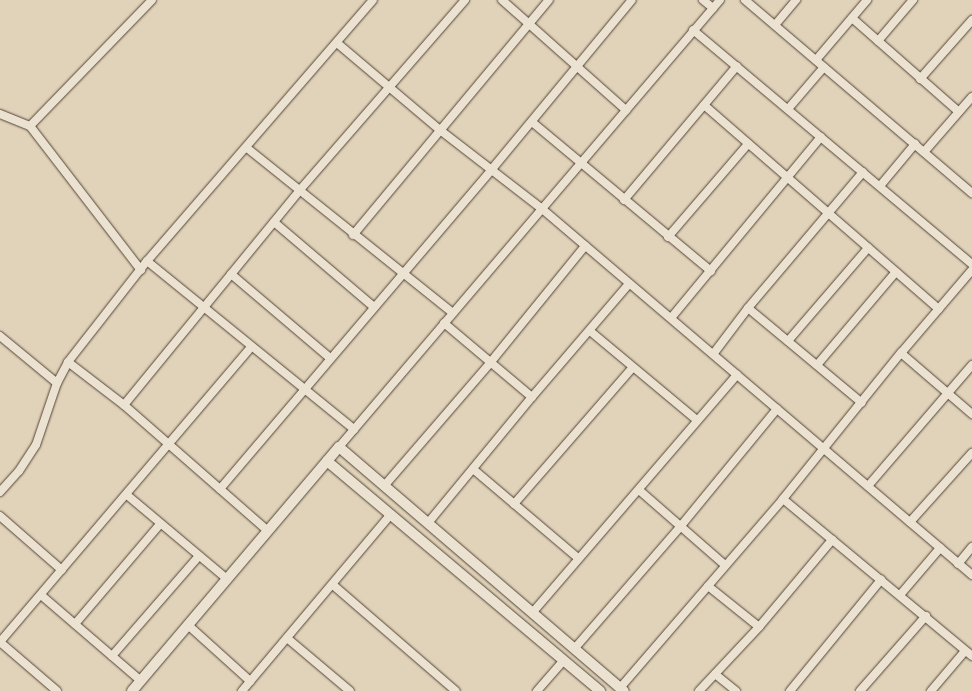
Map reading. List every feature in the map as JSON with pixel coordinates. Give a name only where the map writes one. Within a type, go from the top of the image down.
[{"type":"main road","points":[[132,691],[339,447],[622,689]]},
{"type":"main road","points":[[327,461],[600,691]]},
{"type":"street","points":[[30,126],[152,0]]},
{"type":"street","points":[[0,492],[19,471],[36,445],[57,383],[68,362],[147,261],[247,148],[373,0]]},
{"type":"street","points":[[124,405],[299,191],[465,0]]},
{"type":"street","points":[[502,0],[626,110]]},
{"type":"street","points":[[353,235],[548,0]]},
{"type":"street","points":[[220,489],[532,122],[575,66],[632,0]]},
{"type":"street","points":[[703,0],[713,8]]},
{"type":"street","points":[[339,447],[579,162],[720,0]]},
{"type":"street","points":[[746,0],[924,152],[970,188]]},
{"type":"street","points":[[775,25],[796,0]]},
{"type":"street","points":[[816,60],[867,0]]},
{"type":"street","points":[[878,41],[913,0]]},
{"type":"street","points":[[852,18],[959,112]]},
{"type":"street","points":[[920,79],[972,20]]},
{"type":"street","points":[[693,30],[972,264]]},
{"type":"street","points":[[337,43],[440,130],[541,208],[972,575]]},
{"type":"street","points":[[624,200],[737,66]]},
{"type":"street","points":[[788,109],[824,67]]},
{"type":"street","points":[[924,152],[972,97]]},
{"type":"street","points":[[704,105],[785,178],[939,309]]},
{"type":"street","points":[[0,114],[30,126],[141,270]]},
{"type":"street","points":[[532,122],[711,271]]},
{"type":"street","points":[[671,318],[821,136]]},
{"type":"street","points":[[668,237],[748,144]]},
{"type":"street","points":[[880,186],[915,144]]},
{"type":"street","points":[[247,148],[353,235],[453,313]]},
{"type":"street","points":[[714,354],[748,308],[863,172]]},
{"type":"street","points":[[274,222],[374,307]]},
{"type":"street","points":[[384,486],[490,363],[585,246]]},
{"type":"street","points":[[788,341],[868,248]]},
{"type":"street","points":[[147,261],[354,429]]},
{"type":"street","points":[[622,689],[725,565],[783,499],[901,353],[972,270]]},
{"type":"street","points":[[817,366],[896,272]]},
{"type":"street","points":[[232,274],[330,358]]},
{"type":"street","points":[[428,523],[532,397],[629,284]]},
{"type":"street","points":[[748,308],[862,403]]},
{"type":"street","points":[[444,323],[532,397]]},
{"type":"street","points":[[590,331],[697,420]]},
{"type":"street","points":[[0,336],[57,383]]},
{"type":"street","points":[[57,691],[46,688],[0,642],[252,347]]},
{"type":"street","points":[[901,353],[972,414]]},
{"type":"street","points":[[68,362],[124,405],[268,531]]},
{"type":"street","points":[[868,486],[972,365]]},
{"type":"street","points":[[514,504],[633,367]]},
{"type":"street","points":[[533,612],[737,375]]},
{"type":"street","points":[[575,648],[680,527],[777,409]]},
{"type":"street","points":[[910,522],[972,454]]},
{"type":"street","points":[[473,469],[578,558]]},
{"type":"street","points":[[639,490],[725,565]]},
{"type":"street","points":[[127,495],[198,557],[227,579]]},
{"type":"street","points":[[783,499],[972,656]]},
{"type":"street","points":[[242,691],[390,514]]},
{"type":"street","points":[[0,516],[62,570]]},
{"type":"street","points":[[75,624],[160,524]]},
{"type":"street","points":[[699,691],[759,627],[832,540]]},
{"type":"street","points":[[958,564],[972,547]]},
{"type":"street","points":[[900,595],[940,548]]},
{"type":"street","points":[[112,656],[198,557]]},
{"type":"street","points":[[790,691],[881,580]]},
{"type":"street","points":[[333,584],[445,688],[456,691]]},
{"type":"street","points":[[708,586],[759,627]]},
{"type":"street","points":[[41,594],[141,681]]},
{"type":"street","points":[[860,691],[926,616]]},
{"type":"street","points":[[188,625],[250,681]]},
{"type":"street","points":[[287,638],[345,689]]},
{"type":"street","points":[[931,691],[965,651]]},
{"type":"street","points":[[537,691],[563,661]]},
{"type":"street","points":[[715,674],[736,691]]}]
